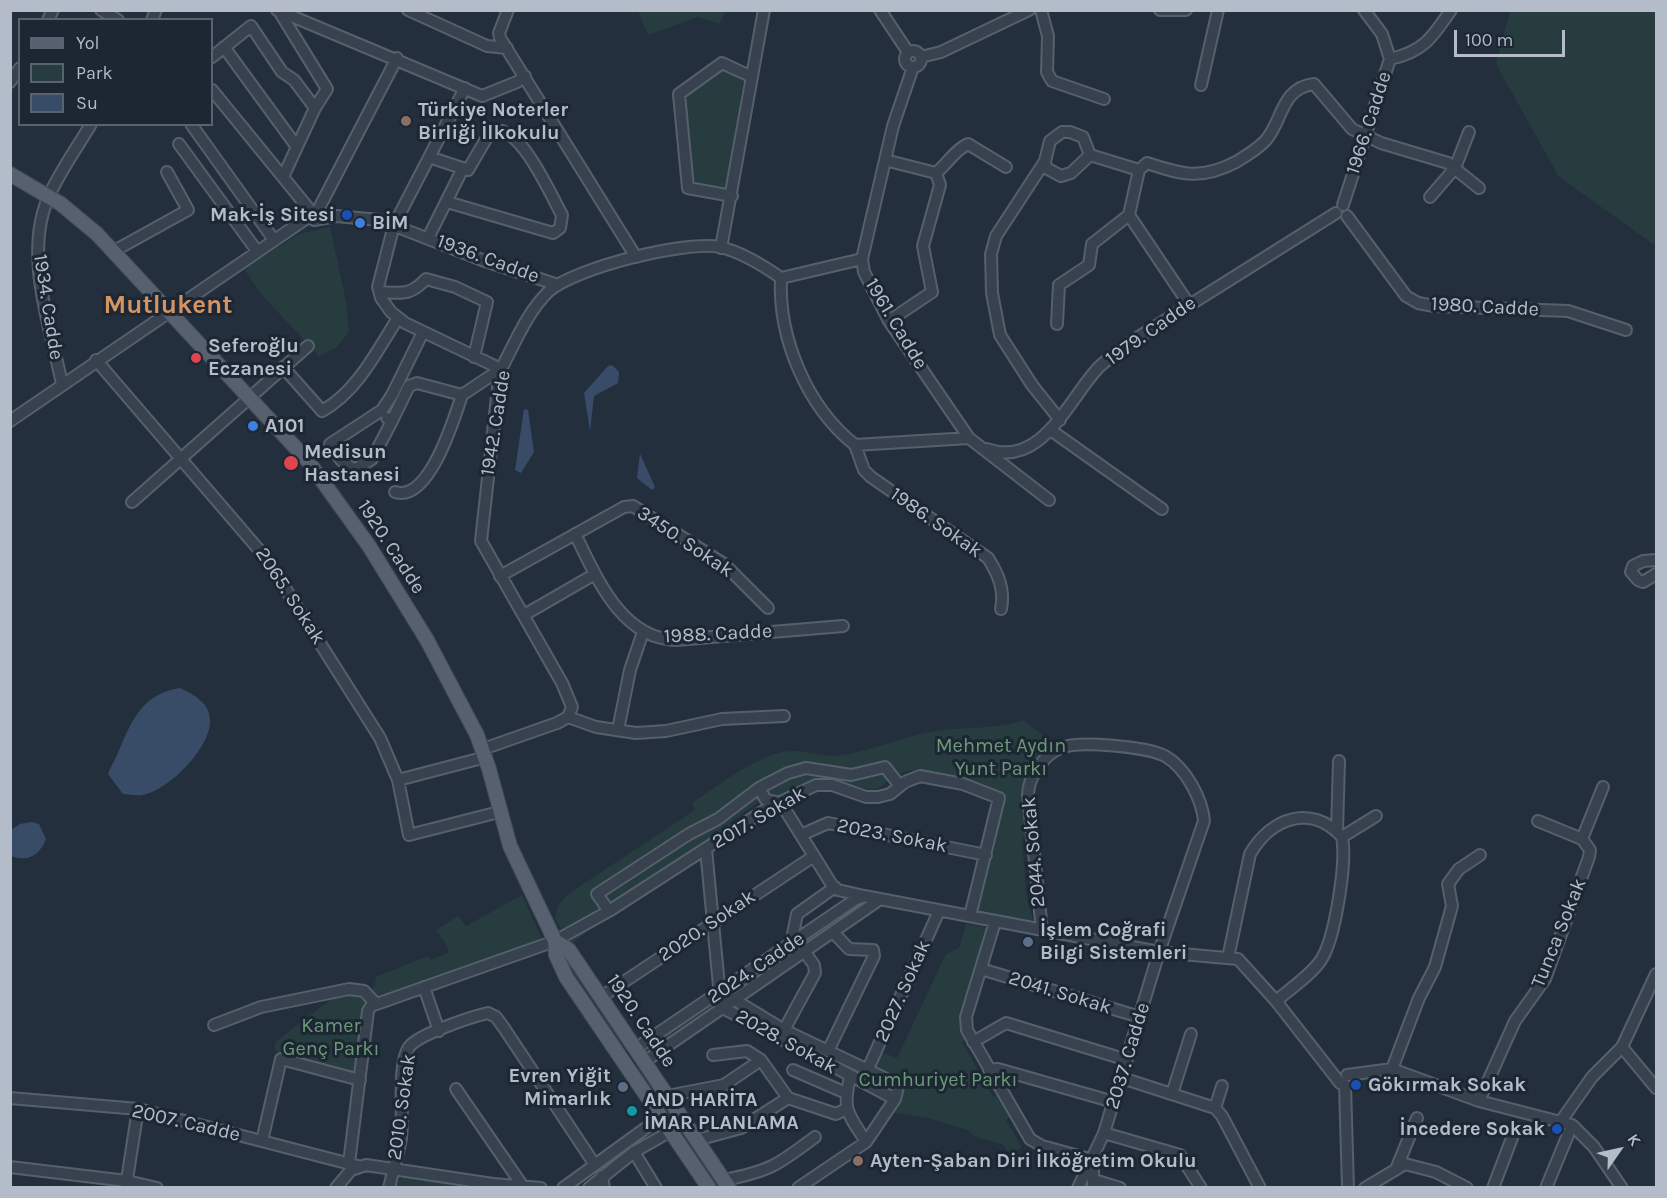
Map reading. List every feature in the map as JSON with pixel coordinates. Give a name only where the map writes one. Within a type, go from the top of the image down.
[{"type":"main road","name":"1920. Cadde","points":[[10,174],[49,196],[85,222],[114,251],[167,312],[308,461],[358,530],[426,640],[484,753],[499,812],[518,864],[555,941],[556,954],[566,977],[709,1188]]},
{"type":"main road","name":"1920. Cadde","points":[[555,941],[569,950],[727,1184]]},
{"type":"main road","points":[[622,1058],[635,1049]]},
{"type":"main road","points":[[631,1071],[644,1062]]},
{"type":"street","points":[[101,10],[115,18]]},
{"type":"street","points":[[408,10],[487,46],[507,48]]},
{"type":"street","points":[[508,10],[499,33],[636,257]]},
{"type":"street","points":[[721,248],[764,10]]},
{"type":"street","points":[[880,10],[908,52]]},
{"type":"street","points":[[921,57],[941,52],[1029,10]]},
{"type":"street","points":[[1041,10],[1048,36],[1047,72],[1052,81],[1104,99]]},
{"type":"street","points":[[1160,10],[1186,10]]},
{"type":"street","points":[[1201,85],[1218,10]]},
{"type":"street","name":"1966. Cadde","points":[[1339,209],[1390,59],[1382,34],[1364,10]]},
{"type":"street","points":[[1438,10],[1444,21]]},
{"type":"street","points":[[1390,59],[1412,55],[1432,38],[1451,10]]},
{"type":"street","points":[[278,11],[397,58],[482,96],[517,82],[525,76]]},
{"type":"street","points":[[278,11],[327,89],[315,108],[283,177]]},
{"type":"street","points":[[213,56],[251,26],[282,72],[294,80],[315,108]]},
{"type":"street","points":[[224,47],[297,147]]},
{"type":"street","points":[[916,51],[921,57],[920,63],[913,67],[904,61],[908,52],[916,51]]},
{"type":"street","points":[[213,91],[312,215],[397,58]]},
{"type":"street","points":[[732,196],[688,188],[679,94],[722,63],[752,77]]},
{"type":"street","name":"1961. Cadde","points":[[913,67],[885,160],[862,259],[864,272],[889,321],[969,438],[1049,500]]},
{"type":"street","points":[[1057,324],[1059,285],[1089,265],[1092,244],[1129,215],[1141,168],[1148,163],[1180,174],[1201,175],[1221,170],[1243,158],[1267,139],[1286,100],[1294,91],[1307,85],[1314,84],[1322,90],[1352,129],[1366,133],[1381,143],[1419,153],[1455,168],[1479,188]]},
{"type":"street","points":[[465,88],[394,225],[378,287],[391,312],[398,318],[501,369]]},
{"type":"street","name":"1934. Cadde","points":[[62,384],[43,292],[38,242],[40,223],[49,196],[90,126]]},
{"type":"street","points":[[192,126],[274,240]]},
{"type":"street","points":[[429,157],[468,170],[489,134],[502,130],[511,133],[522,144],[562,215],[560,228],[553,233],[447,202]]},
{"type":"street","points":[[1060,420],[1032,386],[1000,334],[992,293],[992,254],[996,236],[1045,160],[1050,141],[1062,132],[1070,132],[1083,137],[1090,155]]},
{"type":"street","points":[[1430,197],[1455,168],[1469,132]]},
{"type":"street","points":[[179,144],[257,251]]},
{"type":"street","points":[[936,173],[950,162],[960,147],[968,144],[1006,167]]},
{"type":"street","points":[[1090,155],[1141,168]]},
{"type":"street","points":[[1045,160],[1046,168],[1061,176],[1071,173],[1090,155]]},
{"type":"street","points":[[885,160],[936,173]]},
{"type":"street","points":[[428,238],[463,168]]},
{"type":"street","points":[[114,251],[188,210],[167,172]]},
{"type":"street","points":[[889,321],[932,292],[922,246],[940,185],[936,173]]},
{"type":"street","name":"1980. Cadde","points":[[1339,209],[1342,219],[1347,216],[1406,296],[1418,303],[1434,306],[1568,311],[1626,330]]},
{"type":"street","name":"1979. Cadde","points":[[981,447],[995,452],[1010,451],[1026,447],[1052,431],[1099,367],[1129,343],[1188,303],[1339,209]]},
{"type":"street","name":"1936. Cadde","points":[[10,421],[96,360],[312,215],[380,220],[482,260],[558,285]]},
{"type":"street","points":[[1129,215],[1188,303]]},
{"type":"street","name":"1942. Cadde","points":[[568,717],[572,707],[569,697],[481,542],[501,369],[533,310],[558,285],[636,257],[690,248],[721,248],[747,258],[781,278]]},
{"type":"street","points":[[862,259],[781,278],[781,306],[797,364],[823,412],[841,434],[855,445],[969,438]]},
{"type":"street","points":[[380,292],[415,291],[426,279],[455,287],[487,302],[474,357]]},
{"type":"street","points":[[283,367],[322,411],[335,404],[355,382],[398,318]]},
{"type":"street","points":[[423,332],[392,395],[382,410],[330,444],[341,460],[354,470],[372,459],[409,386],[417,383],[462,395]]},
{"type":"street","points":[[132,502],[308,346]]},
{"type":"street","name":"2065. Sokak","points":[[96,360],[251,538],[280,578],[380,738],[398,780],[409,835],[499,812]]},
{"type":"street","points":[[395,492],[411,490],[427,476],[451,429],[462,395],[501,369]]},
{"type":"street","points":[[382,410],[391,423]]},
{"type":"street","points":[[1052,431],[1162,509]]},
{"type":"street","name":"1986. Sokak","points":[[855,445],[864,470],[871,477],[987,558],[999,578],[1004,594],[1001,609]]},
{"type":"street","name":"3450. Sokak","points":[[500,576],[624,507],[638,507],[724,564],[768,608]]},
{"type":"street","name":"1988. Cadde","points":[[575,534],[595,574],[622,614],[643,632],[654,637],[676,640],[843,626]]},
{"type":"street","points":[[1656,560],[1643,561],[1633,566],[1631,572],[1643,582],[1656,574]]},
{"type":"street","points":[[524,615],[595,574]]},
{"type":"street","points":[[618,730],[630,670],[643,632]]},
{"type":"street","points":[[398,780],[484,753],[568,717],[596,727],[636,733],[656,732],[722,720],[784,716]]},
{"type":"street","name":"2044. Sokak","points":[[1042,930],[1029,809],[1030,781],[1047,758],[1066,746],[1085,745],[1153,752],[1166,757],[1179,769],[1202,808],[1204,821],[1159,952]]},
{"type":"street","points":[[1276,1001],[1321,961],[1329,939],[1342,878],[1339,834],[1339,761]]},
{"type":"street","points":[[609,911],[597,894],[689,834],[718,819],[759,788],[788,773],[806,768],[851,775],[885,767],[900,786]]},
{"type":"street","name":"2017. Sokak","points":[[376,1004],[555,941],[609,911],[770,807],[816,785],[832,785],[866,797],[878,797],[890,794],[920,776],[963,784],[999,798],[970,916]]},
{"type":"street","points":[[1538,821],[1582,839],[1604,787]]},
{"type":"street","points":[[759,788],[766,800],[781,803],[835,887],[849,892],[879,900],[1159,952],[1238,959],[1276,1001],[1328,1068],[1345,1080]]},
{"type":"street","points":[[1339,834],[1376,816]]},
{"type":"street","points":[[1228,958],[1250,854],[1257,842],[1275,827],[1298,817],[1312,817],[1339,834]]},
{"type":"street","name":"2023. Sokak","points":[[801,835],[828,823],[986,855]]},
{"type":"street","name":"Tunca Sokak","points":[[1479,1101],[1515,1021],[1545,979],[1589,857],[1590,850],[1582,839]]},
{"type":"street","points":[[706,849],[721,1007]]},
{"type":"street","points":[[1392,1069],[1419,998],[1435,967],[1452,906],[1448,884],[1459,869],[1480,855]]},
{"type":"street","name":"2020. Sokak","points":[[601,997],[814,856]]},
{"type":"street","points":[[791,944],[797,914],[835,887]]},
{"type":"street","points":[[849,892],[846,906],[853,917]]},
{"type":"street","name":"2024. Cadde","points":[[635,1049],[864,896]]},
{"type":"street","name":"2024. Cadde","points":[[644,1062],[879,900]]},
{"type":"street","name":"2027. Sokak","points":[[867,1071],[939,911]]},
{"type":"street","points":[[994,922],[966,1022],[973,1042],[1026,1134],[1034,1143],[1093,1160]]},
{"type":"street","points":[[828,1051],[874,957],[873,950],[849,949],[833,932]]},
{"type":"street","points":[[784,1030],[814,973],[814,964],[804,951]]},
{"type":"street","name":"2037. Cadde","points":[[1078,1188],[1104,1133],[1159,952]]},
{"type":"street","name":"2041. Sokak","points":[[981,969],[1140,1017]]},
{"type":"street","points":[[1546,1188],[1571,1125],[1574,1103],[1592,1077],[1622,1047],[1656,974]]},
{"type":"street","points":[[424,987],[439,1031]]},
{"type":"street","points":[[214,1025],[282,1001],[351,988],[364,991],[376,1004],[368,1011],[354,1165],[336,1188]]},
{"type":"street","name":"2028. Sokak","points":[[720,991],[731,1000],[784,1030],[893,1082],[898,1087],[895,1099],[721,1007]]},
{"type":"street","name":"2010. Sokak","points":[[389,1188],[401,1137],[405,1054],[417,1040],[488,1013],[496,1017],[595,1165]]},
{"type":"street","points":[[973,1042],[1006,1023],[1127,1060]]},
{"type":"street","points":[[1172,1094],[1191,1035]]},
{"type":"street","points":[[1622,1047],[1656,1088]]},
{"type":"street","points":[[713,1055],[747,1051],[761,1060],[788,1098],[836,1114],[846,1109],[866,1142]]},
{"type":"street","points":[[262,1141],[281,1059],[360,1080]]},
{"type":"street","points":[[667,1096],[724,1085],[761,1060]]},
{"type":"street","points":[[989,1070],[998,1069],[1114,1102]]},
{"type":"street","points":[[1345,1080],[1392,1069],[1479,1101],[1571,1125],[1622,1188]]},
{"type":"street","points":[[793,1070],[846,1093]]},
{"type":"street","name":"2028. Sokak","points":[[846,1109],[846,1093],[850,1077]]},
{"type":"street","points":[[1122,1078],[1215,1108],[1222,1116],[1260,1188]]},
{"type":"street","points":[[1345,1080],[1348,1188]]},
{"type":"street","points":[[1215,1108],[1222,1086]]},
{"type":"street","points":[[456,1089],[522,1185]]},
{"type":"street","name":"2007. Cadde","points":[[10,1098],[138,1109],[354,1165],[394,1168],[496,1186],[522,1185],[541,1188]]},
{"type":"street","points":[[697,1140],[741,1128],[788,1098]]},
{"type":"street","points":[[798,1188],[866,1142],[895,1099]]},
{"type":"street","points":[[1571,1125],[1574,1103]]},
{"type":"street","points":[[126,1184],[138,1109]]},
{"type":"street","points":[[563,1188],[661,1117]]},
{"type":"street","points":[[1397,1167],[1417,1118]]},
{"type":"street","points":[[1493,1188],[1515,1130]]},
{"type":"street","points":[[589,1188],[634,1152],[671,1131]]},
{"type":"street","points":[[1104,1133],[1180,1155],[1201,1188]]},
{"type":"street","points":[[727,1184],[777,1166],[815,1137]]},
{"type":"street","points":[[634,1152],[656,1188]]},
{"type":"street","name":"2037. Cadde","points":[[1093,1160],[1093,1184]]},
{"type":"street","points":[[1365,1188],[1405,1164],[1436,1172],[1467,1188]]},
{"type":"street","points":[[10,1167],[158,1188]]},
{"type":"street","points":[[602,1176],[604,1188]]},
{"type":"street","points":[[1093,1184],[1120,1188]]},
{"type":"green space","points":[[638,11],[726,11],[719,24],[698,17],[648,35]]},
{"type":"green space","points":[[1510,11],[1656,11],[1656,246],[1559,177],[1496,64]]},
{"type":"green space","points":[[722,68],[743,81],[726,189],[695,182],[691,171],[682,96]]},
{"type":"green space","points":[[330,227],[346,301],[349,332],[336,348],[319,356],[261,294],[244,269],[299,234]]},
{"type":"green space","name":"Mehmet Aydın Yunt Parkı","points":[[1022,720],[1053,742],[1053,747],[1024,794],[1027,836],[1022,837],[1026,893],[1033,921],[1030,925],[977,912],[1004,800],[1002,793],[983,784],[928,770],[907,771],[899,774],[876,790],[815,781],[804,783],[778,799],[765,797],[673,865],[594,914],[596,925],[570,945],[555,918],[558,906],[568,894],[695,810],[692,803],[740,771],[767,757],[793,751],[830,756],[843,755],[924,733],[1004,725]]},
{"type":"green space","name":"Kamer Genç Parkı","points":[[522,895],[542,939],[539,943],[366,1003],[356,1075],[291,1058],[275,1050],[275,1042],[334,997],[374,988],[376,977],[428,956],[430,960],[449,953],[446,944],[436,930],[458,916],[466,926]]},
{"type":"green space","points":[[843,913],[847,917],[735,991],[735,987]]},
{"type":"green space","name":"Cumhuriyet Parkı","points":[[966,924],[988,928],[962,1020],[968,1038],[962,1042],[993,1097],[1000,1094],[1012,1116],[1006,1120],[1022,1147],[1011,1154],[1002,1144],[975,1137],[968,1130],[925,1117],[890,1112],[899,1083],[894,1075],[881,1068],[874,1070],[873,1049],[897,1058],[946,954],[959,948]]},
{"type":"green space","points":[[560,948],[628,1049],[624,1052],[571,979]]},
{"type":"green space","points":[[713,1002],[715,1006],[646,1055],[643,1051]]},
{"type":"green space","points":[[640,1067],[723,1187],[714,1187],[636,1071]]},
{"type":"green space","points":[[407,1176],[483,1188],[396,1188],[398,1180]]},
{"type":"water","points":[[612,365],[619,372],[618,383],[594,396],[590,431],[584,393],[608,366]]},
{"type":"water","points":[[524,409],[528,410],[534,452],[521,473],[515,470]]},
{"type":"water","points":[[640,454],[655,487],[652,490],[637,478]]},
{"type":"water","points":[[180,688],[195,696],[207,709],[210,720],[203,743],[196,755],[164,786],[142,795],[123,794],[108,774],[130,726],[149,701],[158,695]]},
{"type":"water","points":[[31,822],[39,824],[46,839],[43,845],[40,850],[28,858],[11,856],[11,830],[20,824]]},
{"type":"place","name":"Türkiye Noterler Birliği İlkokulu","points":[[406,121]]},
{"type":"place","name":"Mak-İş Sitesi","points":[[347,215]]},
{"type":"place","name":"BİM","points":[[360,223]]},
{"type":"place","name":"Seferoğlu Eczanesi","points":[[196,358]]},
{"type":"place","name":"A101","points":[[253,426]]},
{"type":"place","name":"Medisun Hastanesi","points":[[291,463]]},
{"type":"place","name":"İşlem Coğrafi Bilgi Sistemleri","points":[[1028,942]]},
{"type":"place","name":"Gökırmak Sokak","points":[[1356,1085]]},
{"type":"place","name":"Evren Yiğit Mimarlık","points":[[623,1087]]},
{"type":"place","name":"AND HARİTA İMAR PLANLAMA","points":[[632,1111]]},
{"type":"place","name":"İncedere Sokak","points":[[1557,1129]]},
{"type":"place","name":"Ayten-Şaban Diri İlköğretim Okulu","points":[[858,1161]]},
{"type":"district","name":"Mutlukent","points":[[168,306]]}]
